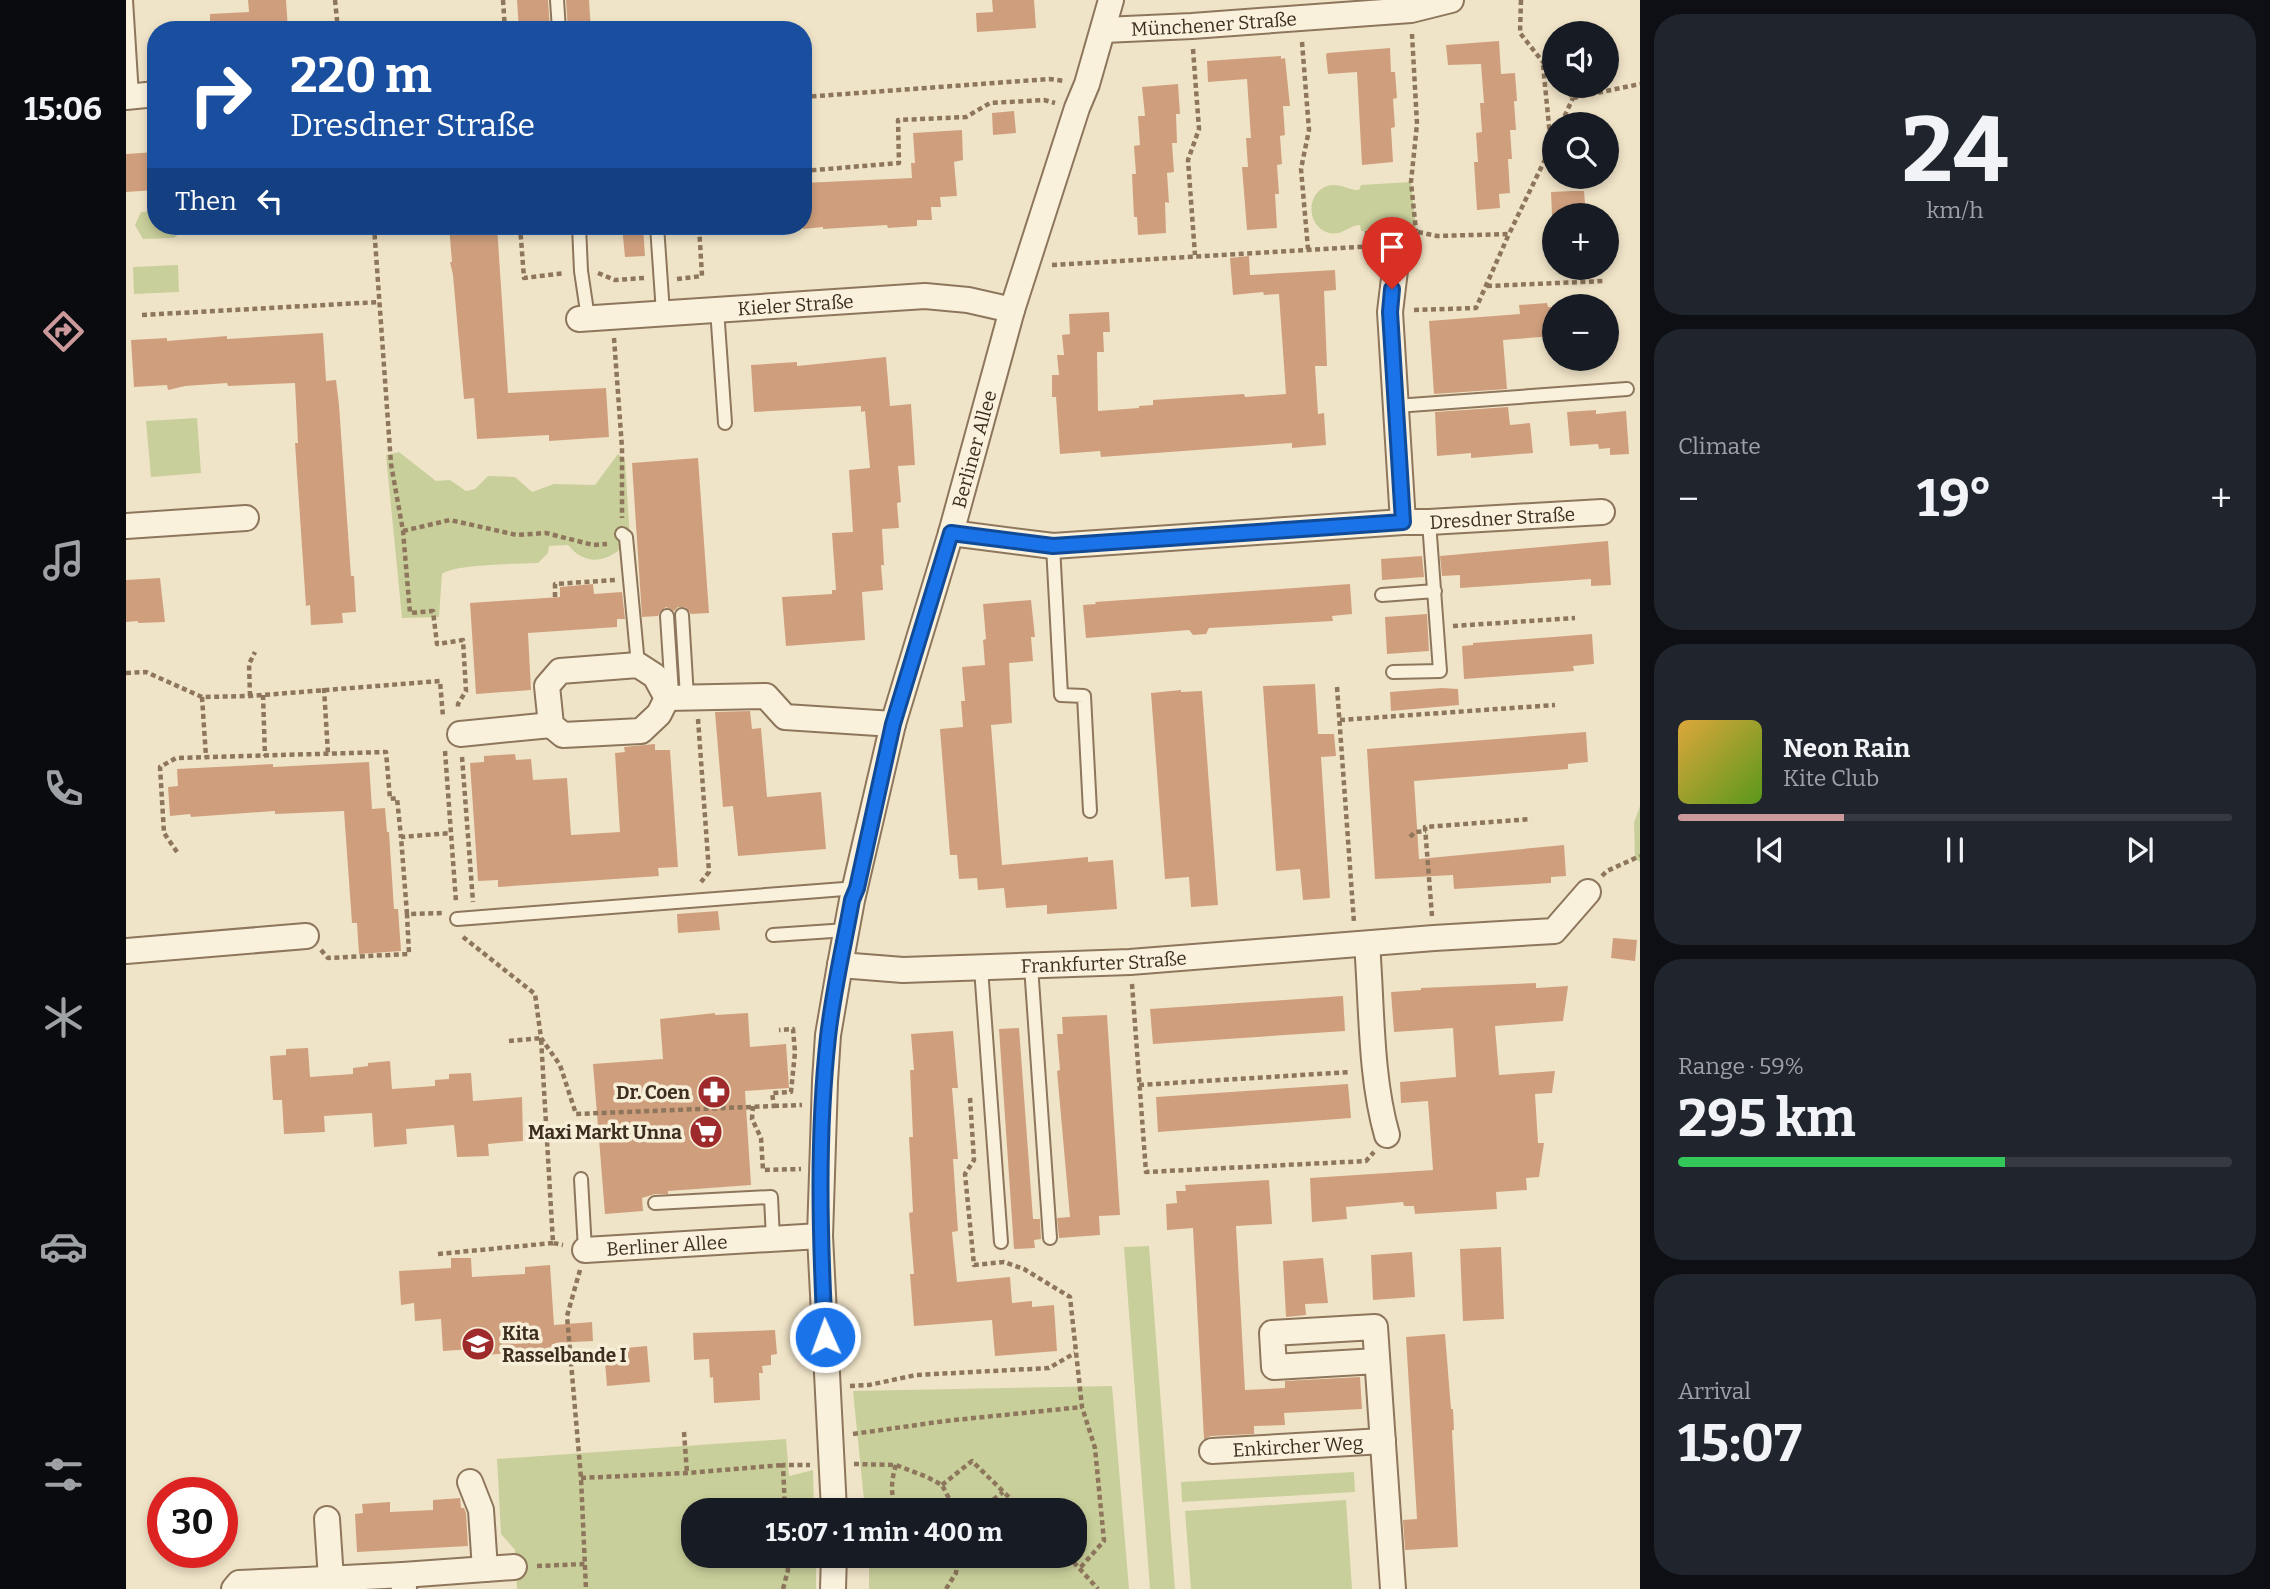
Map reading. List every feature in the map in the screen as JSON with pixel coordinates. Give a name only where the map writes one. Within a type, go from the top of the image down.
[{"type":"street","name":"Berliner Allee","points":[[833,1498],[820,1236],[827,1046],[840,965],[893,724],[951,533],[1012,310],[1104,30],[1111,0]]},
{"type":"street","name":"Münchener Straße","points":[[1104,30],[1411,10],[1451,0]]},
{"type":"street","name":"Dresdner Straße","points":[[1403,522],[1390,312],[1407,238]]},
{"type":"street","name":"Kieler Straße","points":[[593,318],[925,296],[968,300],[1012,310]]},
{"type":"street","name":"Dresdner Straße","points":[[951,533],[1053,546],[1403,522],[1602,512]]},
{"type":"street","points":[[126,526],[246,518]]},
{"type":"street","points":[[551,725],[547,686],[560,671],[638,665],[681,698]]},
{"type":"street","points":[[449,735],[551,725],[564,735],[641,731],[681,698],[766,696],[785,717],[893,724]]},
{"type":"street","name":"Frankfurter Straße","points":[[840,965],[903,970],[1130,962],[1554,931],[1588,892]]},
{"type":"street","points":[[126,951],[306,936]]},
{"type":"street","points":[[1361,944],[1376,1070],[1387,1135]]},
{"type":"street","name":"Berliner Allee","points":[[585,1250],[820,1236]]},
{"type":"street","name":"Enkircher Weg","points":[[1377,1361],[1393,1589]]},
{"type":"street","name":"Enkircher Weg","points":[[1212,1451],[1383,1441]]},
{"type":"street","points":[[470,1482],[481,1510],[485,1569]]},
{"type":"street","points":[[314,1583],[327,1519]]},
{"type":"street","points":[[234,1589],[239,1583],[403,1582],[514,1567]]},
{"type":"street","points":[[833,1589],[834,1568]]},
{"type":"lane","points":[[126,0],[138,96]]},
{"type":"lane","points":[[557,0],[558,21]]},
{"type":"lane","points":[[580,235],[582,271],[593,318]]},
{"type":"lane","points":[[658,235],[663,313]]},
{"type":"lane","points":[[717,309],[724,423]]},
{"type":"lane","points":[[1396,406],[1627,389]]},
{"type":"lane","points":[[1393,672],[1440,671],[1429,522]]},
{"type":"lane","points":[[621,534],[626,537],[638,665]]},
{"type":"lane","points":[[1053,546],[1061,695],[1084,696],[1090,811]]},
{"type":"lane","points":[[1382,595],[1435,592]]},
{"type":"lane","points":[[681,698],[682,615]]},
{"type":"lane","points":[[667,616],[681,698]]},
{"type":"lane","points":[[457,916],[857,888]]},
{"type":"lane","points":[[773,935],[847,930]]},
{"type":"lane","points":[[1031,966],[1050,1238]]},
{"type":"lane","points":[[981,968],[1001,1242]]},
{"type":"lane","name":"Berliner Allee","points":[[581,1180],[585,1250]]},
{"type":"lane","points":[[654,1203],[771,1197],[773,1239]]},
{"type":"path","points":[[335,0],[337,21]]},
{"type":"path","points":[[503,0],[504,21]]},
{"type":"path","points":[[1521,0],[1520,33],[1542,63]]},
{"type":"path","points":[[1407,238],[1417,124],[1411,10]]},
{"type":"path","points":[[1300,18],[1309,130],[1301,169],[1308,249]]},
{"type":"path","points":[[1192,26],[1199,129],[1188,160],[1195,255]]},
{"type":"path","points":[[812,96],[1049,79],[1087,83]]},
{"type":"path","points":[[1619,88],[1640,84]]},
{"type":"path","points":[[1567,112],[1573,98]]},
{"type":"path","points":[[812,171],[899,163],[898,120],[966,117],[990,103],[1044,100],[1077,108]]},
{"type":"path","points":[[1390,312],[1476,308],[1542,166]]},
{"type":"path","points":[[1367,231],[1367,246]]},
{"type":"path","points":[[1027,266],[1367,246],[1407,238],[1437,236],[1509,234]]},
{"type":"path","points":[[375,235],[391,464],[403,531],[410,613],[433,611],[437,644],[463,640],[466,691],[458,704],[449,735],[451,833],[458,932],[535,994],[541,1038],[553,1243]]},
{"type":"path","points":[[700,235],[702,276]]},
{"type":"path","points":[[1486,286],[1605,281]]},
{"type":"path","points":[[142,315],[379,302]]},
{"type":"path","points":[[403,531],[450,520],[517,535],[546,533],[593,545],[606,544],[621,534],[622,448],[593,318]]},
{"type":"path","points":[[555,597],[555,584],[631,578]]},
{"type":"path","points":[[1437,627],[1574,618]]},
{"type":"path","points":[[250,696],[248,664],[255,652]]},
{"type":"path","points":[[126,673],[146,672],[202,697],[250,696],[324,688],[440,681],[473,907]]},
{"type":"path","points":[[1337,687],[1361,944]]},
{"type":"path","points":[[324,688],[328,754]]},
{"type":"path","points":[[263,695],[265,756]]},
{"type":"path","points":[[202,697],[206,757]]},
{"type":"path","points":[[681,698],[709,872],[692,892]]},
{"type":"path","points":[[1340,720],[1555,705]]},
{"type":"path","points":[[177,852],[164,833],[160,767],[176,758],[386,752],[390,799],[397,798],[409,954],[328,958],[306,936]]},
{"type":"path","points":[[1434,938],[1425,827],[1531,819]]},
{"type":"path","points":[[1410,837],[1415,832],[1426,831]]},
{"type":"path","points":[[401,836],[451,833]]},
{"type":"path","points":[[1588,892],[1607,872],[1640,856]]},
{"type":"path","points":[[407,914],[457,916]]},
{"type":"path","points":[[1130,962],[1146,1172],[1366,1161],[1387,1135]]},
{"type":"path","points":[[774,1106],[772,1093],[791,1092],[795,1052],[793,1028],[779,1030]]},
{"type":"path","points":[[509,1041],[541,1038]]},
{"type":"path","points":[[541,1038],[560,1065],[576,1114],[799,1105]]},
{"type":"path","points":[[1139,1085],[1376,1070]]},
{"type":"path","points":[[971,1094],[974,1160],[965,1174],[974,1265],[1004,1262],[1024,1269],[1070,1297],[1082,1408],[1095,1448],[1104,1541],[1087,1560]]},
{"type":"path","points":[[753,1106],[752,1119],[761,1138],[763,1170],[821,1168]]},
{"type":"path","points":[[438,1254],[553,1243],[585,1250],[567,1316],[586,1589]]},
{"type":"path","points":[[827,1387],[869,1385],[916,1375],[1049,1367],[1075,1353]]},
{"type":"path","points":[[830,1438],[873,1429],[1082,1408]]},
{"type":"path","points":[[684,1432],[687,1473]]},
{"type":"path","points":[[942,1485],[972,1461],[1009,1498]]},
{"type":"path","points":[[580,1478],[783,1465],[896,1465],[927,1476],[942,1485],[949,1498]]},
{"type":"path","points":[[783,1465],[784,1498]]},
{"type":"path","points":[[893,1498],[892,1479],[896,1465]]},
{"type":"path","points":[[995,1498],[1003,1492]]},
{"type":"path","points":[[514,1567],[585,1563]]},
{"type":"path","points":[[783,1589],[788,1568]]},
{"type":"path","points":[[946,1589],[957,1568]]},
{"type":"path","points":[[1080,1568],[1098,1589]]},
{"type":"green space","points":[[1411,182],[1416,228],[1361,231],[1360,225],[1334,234],[1322,230],[1313,218],[1312,203],[1315,196],[1327,186],[1359,190],[1361,185]]},
{"type":"green space","points":[[141,212],[147,212],[147,235],[177,235],[174,238],[143,239],[135,225]]},
{"type":"green space","points":[[178,265],[179,292],[134,294],[133,267]]},
{"type":"green space","points":[[197,418],[201,473],[151,477],[146,421]]},
{"type":"green space","points":[[399,452],[436,481],[450,480],[466,491],[475,489],[488,476],[515,477],[532,492],[554,484],[595,485],[618,454],[625,460],[630,540],[615,553],[599,559],[583,557],[568,545],[549,546],[548,553],[538,563],[473,566],[449,571],[442,574],[439,617],[402,618],[386,455]]},
{"type":"green space","points":[[1640,806],[1640,862],[1635,859],[1634,823]]},
{"type":"green space","points":[[1149,1246],[1175,1589],[1150,1589],[1124,1247]]},
{"type":"green space","points":[[1112,1386],[1129,1589],[869,1589],[869,1568],[1087,1568],[1087,1498],[864,1498],[853,1391]]},
{"type":"green space","points":[[786,1439],[789,1476],[813,1470],[814,1498],[681,1498],[681,1568],[816,1568],[816,1589],[517,1589],[515,1550],[501,1534],[497,1459]]},
{"type":"green space","points":[[1354,1472],[1355,1492],[1182,1502],[1181,1482]]},
{"type":"green space","points":[[1346,1500],[1352,1589],[1191,1589],[1185,1511]]},
{"type":"building","points":[[248,0],[286,0],[287,21],[210,21],[210,14],[249,12]]},
{"type":"building","points":[[517,0],[548,0],[549,21],[518,21]]},
{"type":"building","points":[[566,0],[589,0],[590,21],[567,21]]},
{"type":"building","points":[[992,0],[1034,0],[1036,28],[977,32],[976,13],[993,12]]},
{"type":"building","points":[[1499,41],[1501,74],[1515,73],[1516,130],[1510,130],[1512,159],[1508,159],[1510,193],[1499,194],[1500,208],[1477,210],[1474,162],[1478,162],[1476,133],[1482,132],[1480,103],[1484,103],[1481,64],[1448,65],[1446,45]]},
{"type":"building","points":[[1390,48],[1391,72],[1395,72],[1397,98],[1393,99],[1395,127],[1391,128],[1393,162],[1362,165],[1357,72],[1328,74],[1326,55]]},
{"type":"building","points":[[1281,56],[1281,59],[1285,58],[1290,106],[1283,106],[1285,135],[1280,136],[1282,164],[1277,165],[1279,194],[1275,194],[1277,228],[1247,230],[1242,167],[1248,167],[1246,138],[1251,138],[1247,79],[1208,82],[1207,61]]},
{"type":"building","points":[[1178,84],[1180,114],[1176,114],[1177,143],[1172,143],[1174,172],[1167,173],[1169,203],[1165,202],[1166,233],[1138,235],[1137,217],[1134,217],[1132,174],[1136,174],[1134,146],[1140,145],[1138,116],[1145,116],[1142,87]]},
{"type":"building","points":[[1014,111],[1016,133],[993,135],[992,113]]},
{"type":"building","points":[[962,130],[963,160],[954,162],[957,196],[940,197],[941,207],[931,207],[932,220],[917,220],[917,226],[888,228],[887,225],[812,228],[812,183],[912,178],[911,163],[915,163],[913,133]]},
{"type":"building","points":[[147,153],[147,191],[126,192],[126,154]]},
{"type":"building","points":[[1584,191],[1585,203],[1551,203],[1551,192]]},
{"type":"building","points":[[450,235],[498,235],[508,393],[606,388],[609,437],[549,441],[549,435],[477,439],[474,398],[464,399]]},
{"type":"building","points":[[623,235],[644,235],[645,256],[625,257]]},
{"type":"building","points":[[1249,256],[1250,275],[1335,270],[1336,290],[1324,291],[1327,366],[1315,366],[1318,414],[1324,413],[1326,445],[1292,448],[1292,443],[1101,457],[1100,451],[1060,454],[1056,397],[1052,397],[1052,375],[1059,375],[1057,355],[1064,355],[1062,335],[1070,334],[1069,314],[1109,312],[1110,332],[1103,332],[1104,352],[1097,352],[1098,411],[1139,408],[1153,405],[1153,400],[1286,394],[1279,294],[1264,295],[1263,292],[1233,295],[1230,258]]},
{"type":"building","points":[[1542,303],[1542,337],[1503,340],[1507,389],[1434,394],[1429,321],[1520,314],[1519,305]]},
{"type":"building","points":[[323,333],[326,381],[336,380],[339,405],[356,612],[342,613],[343,623],[311,625],[310,605],[306,606],[295,443],[298,443],[295,383],[228,386],[227,383],[168,390],[167,385],[134,387],[131,340],[167,338],[167,341],[227,336],[227,339]]},
{"type":"building","points":[[886,357],[890,406],[911,404],[915,465],[898,466],[901,502],[897,503],[899,528],[882,529],[883,590],[862,592],[865,640],[786,646],[782,597],[832,594],[832,590],[836,590],[832,533],[853,532],[849,470],[870,468],[865,411],[861,412],[861,406],[754,412],[751,365],[797,362],[797,366]]},
{"type":"building","points":[[1508,407],[1510,425],[1530,423],[1533,453],[1471,458],[1471,453],[1437,456],[1435,412]]},
{"type":"building","points":[[1596,410],[1596,414],[1626,411],[1629,454],[1610,455],[1610,448],[1599,449],[1598,444],[1570,446],[1567,412]]},
{"type":"building","points":[[698,458],[709,613],[691,614],[685,607],[678,607],[674,611],[666,607],[658,616],[642,617],[632,463]]},
{"type":"building","points":[[1608,541],[1611,585],[1591,586],[1591,579],[1460,588],[1460,575],[1442,576],[1440,556]]},
{"type":"building","points":[[1422,556],[1424,577],[1382,580],[1381,559]]},
{"type":"building","points":[[160,578],[165,622],[126,622],[126,580]]},
{"type":"building","points":[[593,584],[594,594],[622,592],[625,619],[617,619],[617,627],[528,633],[531,690],[476,694],[470,603],[560,597],[560,587]]},
{"type":"building","points":[[1350,584],[1352,614],[1332,616],[1333,621],[1209,628],[1206,634],[1193,635],[1189,630],[1086,638],[1083,605],[1096,604],[1095,602]]},
{"type":"building","points":[[1031,600],[1035,637],[1031,637],[1033,661],[1009,663],[1012,723],[991,725],[1002,865],[1088,857],[1088,862],[1113,860],[1117,909],[1047,914],[1047,905],[1006,908],[1004,888],[978,890],[977,878],[959,879],[957,855],[950,855],[940,729],[963,727],[961,701],[965,701],[962,667],[985,665],[983,604]]},
{"type":"building","points":[[1427,614],[1429,651],[1387,654],[1385,617]]},
{"type":"building","points":[[1592,634],[1594,664],[1573,666],[1574,671],[1464,679],[1462,646]]},
{"type":"building","points":[[1315,684],[1318,734],[1334,734],[1336,756],[1321,757],[1330,898],[1303,900],[1300,869],[1276,871],[1263,686]]},
{"type":"building","points":[[1458,689],[1459,705],[1391,711],[1390,692]]},
{"type":"building","points":[[1202,691],[1218,905],[1191,907],[1189,877],[1165,879],[1151,693]]},
{"type":"building","points":[[750,711],[752,729],[761,728],[767,797],[821,792],[826,849],[738,856],[733,806],[723,807],[715,712]]},
{"type":"building","points":[[1586,732],[1588,762],[1568,764],[1568,769],[1414,781],[1419,859],[1564,845],[1566,876],[1551,877],[1551,883],[1454,889],[1453,875],[1375,879],[1367,749]]},
{"type":"building","points":[[655,744],[655,750],[670,750],[678,867],[658,868],[659,876],[498,887],[498,880],[478,881],[470,763],[484,762],[484,756],[515,754],[516,760],[531,759],[533,780],[567,778],[571,835],[620,832],[615,753],[625,752],[624,747]]},
{"type":"building","points":[[369,762],[372,809],[385,808],[394,909],[398,909],[401,951],[359,954],[357,923],[352,923],[344,811],[170,816],[168,787],[178,786],[177,769]]},
{"type":"building","points":[[718,911],[720,930],[678,933],[677,914]]},
{"type":"building","points":[[1613,938],[1637,940],[1635,961],[1611,958]]},
{"type":"building","points":[[1536,983],[1536,988],[1568,986],[1563,1021],[1495,1026],[1499,1075],[1555,1071],[1552,1093],[1535,1094],[1538,1143],[1544,1143],[1539,1177],[1526,1178],[1527,1190],[1496,1192],[1497,1209],[1415,1214],[1414,1206],[1404,1206],[1403,1202],[1346,1207],[1347,1219],[1312,1222],[1310,1178],[1433,1170],[1428,1101],[1401,1103],[1400,1082],[1456,1077],[1453,1028],[1394,1032],[1391,992],[1421,988]]},
{"type":"building","points":[[1343,996],[1345,1031],[1153,1044],[1150,1009]]},
{"type":"building","points":[[715,1013],[748,1013],[750,1047],[786,1044],[789,1088],[745,1091],[751,1185],[668,1191],[668,1194],[642,1198],[643,1211],[605,1214],[593,1064],[663,1059],[660,1019]]},
{"type":"building","points":[[1107,1015],[1120,1215],[1099,1216],[1100,1235],[1059,1238],[1057,1218],[1070,1217],[1057,1071],[1060,1070],[1057,1034],[1063,1034],[1062,1017]]},
{"type":"building","points":[[1019,1028],[1033,1219],[1040,1219],[1041,1239],[1034,1240],[1035,1248],[1014,1249],[999,1029]]},
{"type":"building","points":[[953,1031],[958,1088],[952,1088],[958,1159],[953,1159],[958,1231],[952,1232],[957,1282],[1010,1277],[1012,1303],[1032,1301],[1032,1307],[1054,1305],[1057,1351],[995,1356],[992,1320],[914,1326],[910,1274],[914,1274],[909,1213],[913,1212],[909,1137],[913,1137],[910,1070],[914,1070],[911,1034]]},
{"type":"building","points":[[308,1048],[310,1077],[353,1074],[353,1068],[368,1066],[368,1063],[390,1061],[392,1089],[435,1086],[435,1080],[449,1079],[449,1074],[471,1073],[473,1101],[522,1097],[523,1141],[488,1144],[489,1156],[457,1157],[454,1125],[406,1129],[407,1144],[374,1147],[372,1113],[324,1116],[325,1132],[284,1134],[282,1100],[273,1100],[270,1056],[286,1055],[286,1049]]},
{"type":"building","points":[[1348,1084],[1351,1118],[1158,1132],[1156,1097]]},
{"type":"building","points":[[1269,1180],[1272,1224],[1236,1226],[1245,1390],[1285,1388],[1285,1381],[1360,1377],[1362,1409],[1284,1413],[1285,1425],[1254,1426],[1254,1434],[1211,1436],[1204,1439],[1193,1228],[1167,1230],[1166,1204],[1177,1203],[1176,1191],[1186,1191],[1185,1185]]},
{"type":"building","points":[[1501,1247],[1504,1319],[1463,1321],[1460,1249]]},
{"type":"building","points":[[1412,1252],[1415,1297],[1373,1300],[1371,1255]]},
{"type":"building","points":[[451,1258],[471,1258],[472,1277],[525,1274],[525,1267],[550,1265],[554,1325],[592,1322],[593,1341],[555,1343],[556,1349],[474,1356],[473,1349],[443,1351],[441,1319],[415,1321],[414,1303],[401,1305],[399,1271],[451,1268]]},
{"type":"building","points":[[1323,1258],[1328,1303],[1305,1304],[1306,1315],[1286,1317],[1283,1261]]},
{"type":"building","points":[[775,1330],[777,1354],[771,1355],[771,1365],[762,1366],[763,1373],[759,1373],[760,1400],[714,1403],[709,1359],[694,1360],[693,1333]]},
{"type":"building","points":[[1445,1334],[1453,1409],[1458,1547],[1405,1550],[1403,1520],[1417,1519],[1406,1337]]},
{"type":"building","points":[[647,1346],[650,1382],[607,1386],[604,1350]]},
{"type":"building","points":[[460,1498],[461,1508],[464,1508],[466,1513],[468,1546],[357,1552],[355,1514],[363,1513],[362,1504],[390,1502],[390,1512],[433,1510],[433,1500]]},
{"type":"place","name":"Dr. Coen","points":[[714,1092]]},
{"type":"place","name":"Maxi Markt Unna","points":[[706,1132]]},
{"type":"place","name":"Kita Rasselbande I","points":[[478,1344]]},
{"type":"route","points":[[825,1337],[820,1236],[823,1105],[828,1035],[852,900],[857,888],[893,724],[951,533],[1053,546],[1403,522],[1390,312],[1392,289]]}]
